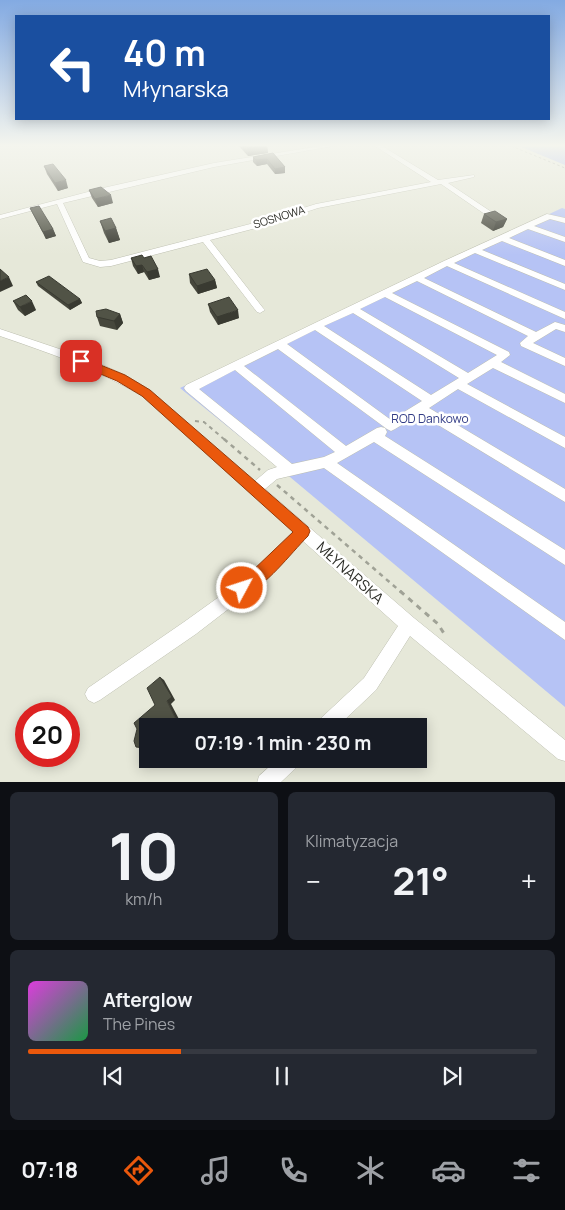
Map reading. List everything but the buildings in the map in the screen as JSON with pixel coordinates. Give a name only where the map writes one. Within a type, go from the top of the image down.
[{"type":"street","points":[[0,218],[142,182]]},
{"type":"street","name":"SOSNOWA","points":[[59,202],[86,260],[111,263],[281,218],[316,206],[436,182]]},
{"type":"street","points":[[440,182],[492,214]]},
{"type":"street","points":[[291,471],[190,388],[527,226],[550,216],[565,221]]},
{"type":"street","points":[[527,226],[565,240]]},
{"type":"street","points":[[204,238],[260,310]]},
{"type":"street","points":[[503,238],[565,263]]},
{"type":"street","points":[[475,250],[565,287]]},
{"type":"street","points":[[256,490],[273,474],[326,462],[375,436],[565,317],[447,263]]},
{"type":"street","points":[[418,278],[536,336]]},
{"type":"street","points":[[386,293],[515,349],[565,362]]},
{"type":"street","points":[[353,309],[463,381],[565,443]]},
{"type":"street","points":[[554,325],[565,329]]},
{"type":"street","points":[[316,326],[425,405],[565,496]]},
{"type":"street","name":"MŁYNARSKA","points":[[0,332],[85,362],[121,378],[146,393],[408,624],[565,752]]},
{"type":"street","points":[[279,344],[391,426]]},
{"type":"street","points":[[493,363],[565,399]]},
{"type":"street","points":[[236,365],[344,453]]},
{"type":"street","points":[[375,436],[565,558]]},
{"type":"street","points":[[326,462],[565,632]]},
{"type":"street","points":[[94,694],[190,628],[256,579],[303,531]]},
{"type":"street","points":[[334,718],[370,684],[408,624]]},
{"type":"street","points":[[266,782],[281,768]]},
{"type":"green space","name":"ROD Dankowo","points":[[562,208],[565,209],[565,707],[284,472],[180,388]]},
{"type":"route","points":[[81,361],[121,378],[146,393],[303,531],[256,579],[242,588]]}]
